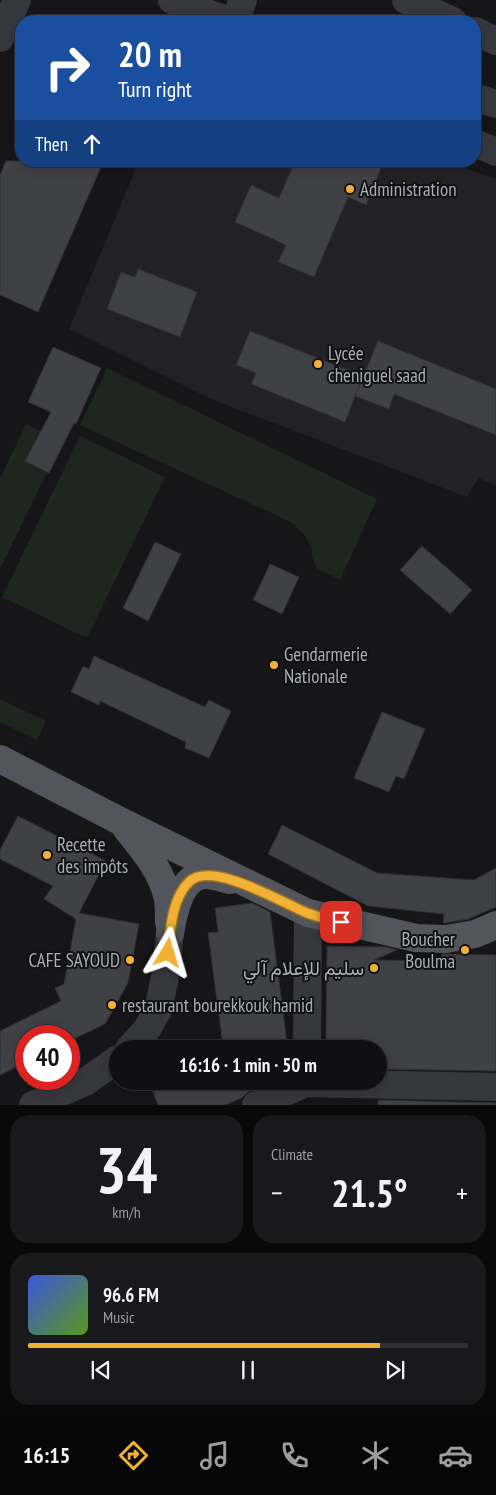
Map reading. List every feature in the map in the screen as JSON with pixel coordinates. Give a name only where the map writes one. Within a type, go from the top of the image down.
[{"type":"main road","points":[[0,759],[122,822],[308,913],[416,938],[446,939],[475,934],[496,925]]},
{"type":"main road","points":[[122,822],[161,876],[168,899],[170,933]]},
{"type":"main road","points":[[170,933],[179,897],[187,884],[195,878],[204,875],[218,877],[257,889]]},
{"type":"street","points":[[0,38],[17,0]]},
{"type":"street","points":[[172,0],[213,15]]},
{"type":"street","points":[[237,15],[242,0]]},
{"type":"street","points":[[406,0],[440,15]]},
{"type":"street","points":[[481,34],[496,41]]},
{"type":"street","points":[[481,99],[496,104]]},
{"type":"street","points":[[481,146],[496,152]]},
{"type":"street","points":[[307,1040],[308,913]]},
{"type":"street","points":[[137,1040],[147,1029],[158,1010],[166,972],[170,933]]},
{"type":"street","points":[[32,1105],[85,1082],[109,1065]]},
{"type":"street","points":[[387,1089],[496,1087]]},
{"type":"street","points":[[256,1105],[307,1090]]},
{"type":"shaded area","name":"Lycée cheniguel saad","points":[[136,167],[462,167],[496,179],[496,486],[479,478],[467,497],[211,399],[69,329]]},
{"type":"shaded area","points":[[107,368],[377,499],[340,580],[316,568],[309,542],[303,533],[291,522],[80,425]]},
{"type":"shaded area","points":[[26,424],[62,442],[0,569],[0,479]]},
{"type":"shaded area","points":[[80,436],[165,477],[87,638],[2,597]]},
{"type":"shaded area","points":[[0,699],[46,721],[37,740],[0,722]]},
{"type":"building","points":[[6,161],[15,161],[15,167],[101,167],[38,312],[0,295],[0,175]]},
{"type":"building","points":[[292,167],[382,167],[366,205],[348,197],[314,277],[278,262],[286,245],[235,222],[251,185],[279,198]]},
{"type":"building","points":[[138,269],[197,292],[180,337],[107,309],[121,272],[135,277]]},
{"type":"building","points":[[250,331],[363,376],[345,422],[251,384],[256,373],[236,365]]},
{"type":"building","points":[[378,341],[496,389],[496,435],[394,394],[389,409],[355,396]]},
{"type":"building","points":[[53,347],[101,368],[76,424],[74,423],[49,473],[25,461],[51,412],[28,402]]},
{"type":"building","points":[[155,542],[181,554],[148,621],[123,608]]},
{"type":"building","points":[[422,546],[472,590],[450,614],[400,570]]},
{"type":"building","points":[[270,564],[299,577],[282,614],[253,600]]},
{"type":"building","points":[[94,656],[205,707],[209,700],[231,711],[209,758],[185,748],[186,742],[100,701],[99,705],[71,692],[83,666],[89,669]]},
{"type":"building","points":[[382,712],[425,729],[404,779],[396,776],[389,792],[354,778]]},
{"type":"building","points":[[18,816],[106,861],[79,913],[139,924],[128,983],[105,1024],[80,1036],[80,1025],[15,1025],[15,1068],[0,1075],[0,1031],[61,1001],[55,988],[64,984],[76,919],[44,899],[53,886],[0,859],[0,850]]},
{"type":"building","points":[[282,825],[377,873],[474,880],[496,868],[496,907],[468,919],[443,923],[444,914],[368,906],[268,854]]},
{"type":"building","points":[[252,903],[270,912],[287,1040],[224,1040],[222,1038],[208,933],[218,932],[215,908]]},
{"type":"building","points":[[327,946],[386,947],[397,950],[374,960],[441,961],[442,954],[496,955],[496,1071],[387,1069],[387,1040],[326,1040]]},
{"type":"building","points":[[152,1090],[251,1090],[242,1098],[225,1105],[158,1105]]},
{"type":"building","points":[[378,1100],[496,1103],[496,1105],[378,1105]]},
{"type":"place","name":"Administration","points":[[350,189]]},
{"type":"place","name":"Lycée cheniguel saad","points":[[318,364]]},
{"type":"place","name":"Gendarmerie Nationale","points":[[274,665]]},
{"type":"place","name":"Recette des impôts","points":[[47,855]]},
{"type":"place","name":"Boucher Boulma","points":[[465,950]]},
{"type":"place","name":"CAFE SAYOUD","points":[[130,960]]},
{"type":"place","name":"سليم للإعلام آلي","points":[[374,968]]},
{"type":"place","name":"restaurant bourekkouk hamid","points":[[112,1005]]},
{"type":"route","points":[[168,953],[170,933],[179,897],[191,880],[204,875],[234,881],[257,889],[308,913],[341,922]]}]
